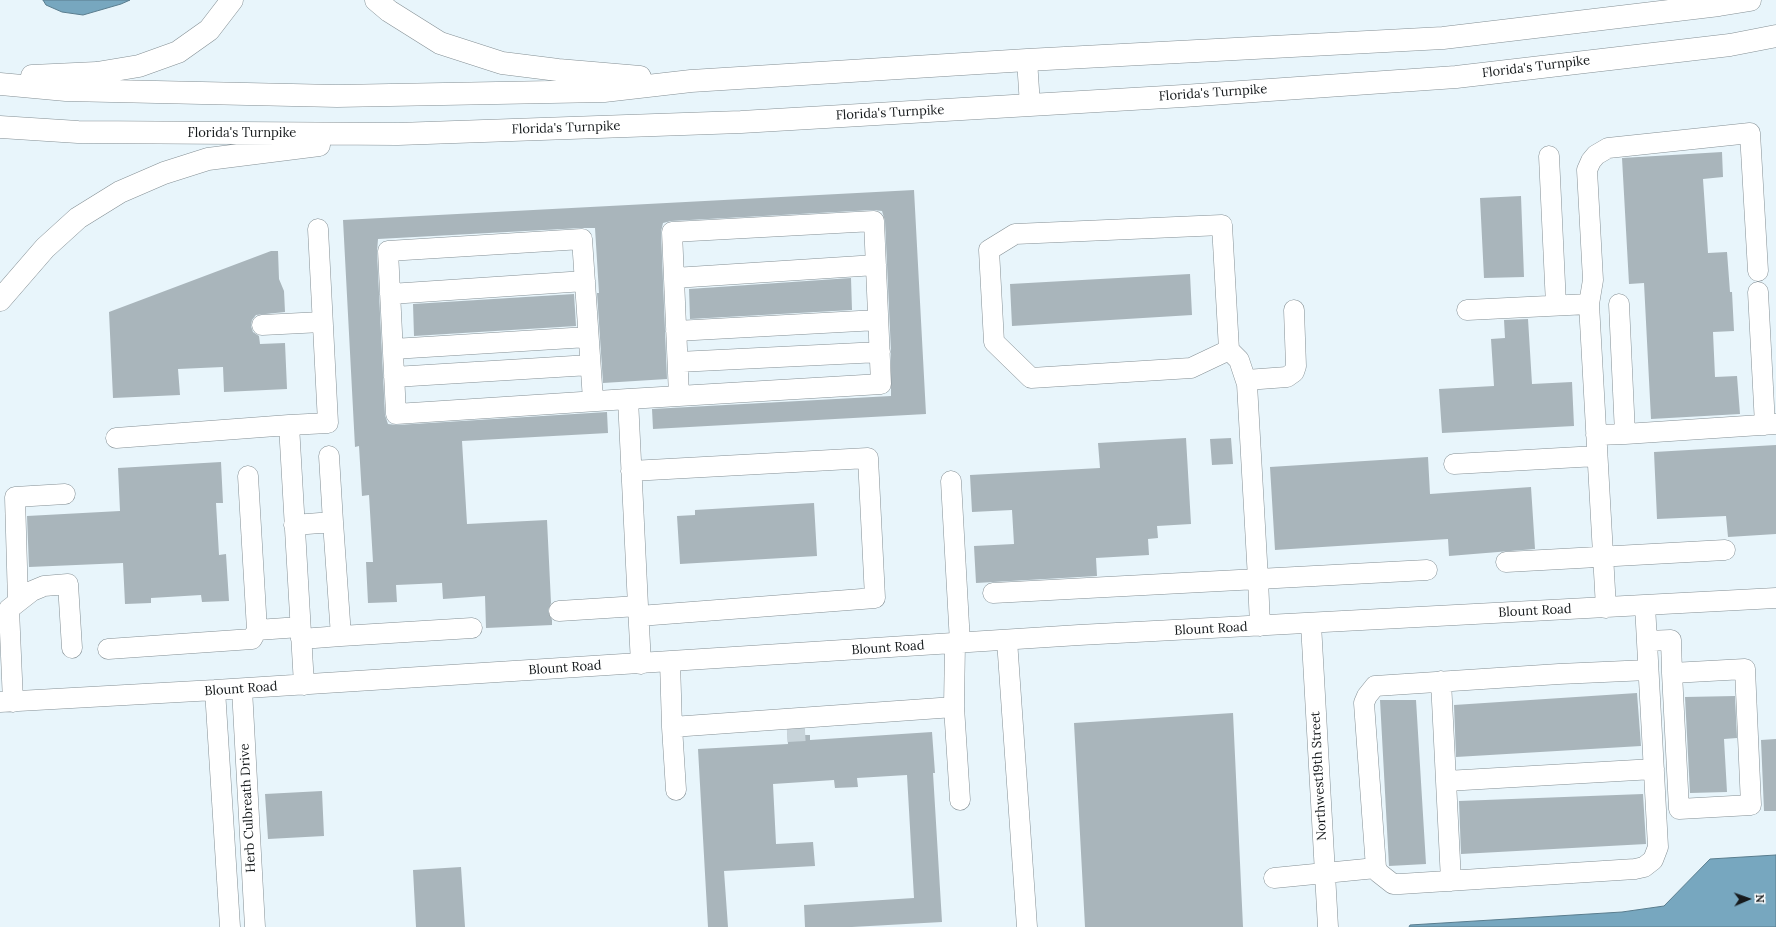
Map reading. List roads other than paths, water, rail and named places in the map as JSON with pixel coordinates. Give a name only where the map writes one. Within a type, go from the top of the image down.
[{"type":"highway","points":[[0,79],[46,75],[97,74],[139,66],[178,52],[209,30],[232,0]]},
{"type":"highway","points":[[376,0],[389,11],[440,43],[502,63],[558,70],[691,81]]},
{"type":"highway","points":[[0,84],[66,90],[337,96],[604,91],[691,81],[1028,60],[1443,38],[1719,6],[1750,0]]},
{"type":"highway","name":"Florida's Turnpike","points":[[0,127],[78,132],[398,134],[741,122],[1456,77],[1730,45],[1776,36]]},
{"type":"highway","points":[[0,300],[45,248],[78,218],[120,192],[164,172],[208,159],[398,134]]},
{"type":"street","points":[[1028,60],[1030,105]]},
{"type":"street","points":[[1606,608],[1588,304],[1592,280],[1587,170],[1591,161],[1596,155],[1608,148],[1750,133],[1758,271]]},
{"type":"street","points":[[1549,156],[1556,305]]},
{"type":"street","points":[[593,400],[582,239],[388,251],[396,414],[593,400],[628,399],[679,396],[881,384],[874,221],[672,232],[679,396]]},
{"type":"street","points":[[1229,350],[1191,368],[1031,378],[994,342],[989,250],[1015,234],[1222,225],[1229,350],[1239,360],[1246,380],[1260,626]]},
{"type":"street","points":[[116,438],[328,423],[318,229]]},
{"type":"street","points":[[674,278],[876,265]]},
{"type":"street","points":[[390,294],[585,282]]},
{"type":"street","points":[[1596,435],[1770,425],[1758,292]]},
{"type":"street","points":[[1467,310],[1588,304]]},
{"type":"street","points":[[1620,304],[1626,434]]},
{"type":"street","points":[[1246,380],[1287,377],[1294,372],[1296,366],[1294,310]]},
{"type":"street","points":[[676,331],[878,320]]},
{"type":"street","points":[[262,325],[322,322]]},
{"type":"street","points":[[393,349],[588,337]]},
{"type":"street","points":[[678,362],[880,352]]},
{"type":"street","points":[[394,377],[590,365]]},
{"type":"street","points":[[628,399],[641,664]]},
{"type":"street","points":[[289,425],[304,685]]},
{"type":"street","points":[[329,456],[341,636]]},
{"type":"street","points":[[1454,464],[1597,456]]},
{"type":"street","points":[[560,611],[639,611],[875,598],[868,458],[631,471]]},
{"type":"street","points":[[108,649],[252,639],[257,630],[248,476]]},
{"type":"street","points":[[951,482],[957,643],[954,707],[960,800]]},
{"type":"street","points":[[6,702],[15,497],[65,494]]},
{"type":"street","points":[[294,525],[333,522]]},
{"type":"street","points":[[1506,562],[1725,550]]},
{"type":"street","points":[[993,592],[1427,570]]},
{"type":"street","points":[[9,610],[32,591],[44,586],[68,584],[72,648]]},
{"type":"street","name":"Blount Road","points":[[6,702],[304,685],[1007,640],[1776,598]]},
{"type":"street","points":[[1645,605],[1658,847],[1653,860],[1644,866],[1635,869],[1393,884],[1383,877],[1376,868],[1364,703],[1367,696],[1375,686],[1381,684],[1648,670]]},
{"type":"street","name":"Northwest19th Street","points":[[1311,624],[1328,927]]},
{"type":"street","points":[[257,630],[341,636],[472,628]]},
{"type":"street","points":[[1007,640],[1027,927]]},
{"type":"street","points":[[1647,641],[1671,640],[1672,673],[1679,809],[1751,805],[1745,669],[1672,673]]},
{"type":"street","points":[[670,662],[676,790]]},
{"type":"street","points":[[1441,681],[1451,881]]},
{"type":"street","name":"Herb Culbreath Drive","points":[[242,688],[255,927]]},
{"type":"street","name":"Herb Culbreath Drive","points":[[216,690],[230,927]]},
{"type":"street","points":[[672,727],[954,707]]},
{"type":"street","points":[[771,720],[776,727],[796,731],[812,730],[821,716]]},
{"type":"street","points":[[1446,781],[1654,769]]},
{"type":"street","points":[[1274,878],[1376,868]]},
{"type":"water","points":[[43,0],[130,0],[83,15],[62,12],[46,5]]},
{"type":"water","points":[[1776,855],[1776,927],[1409,927],[1410,925],[1622,912],[1664,906],[1710,859]]},
{"type":"tunnel","points":[[787,732],[805,731]]}]
